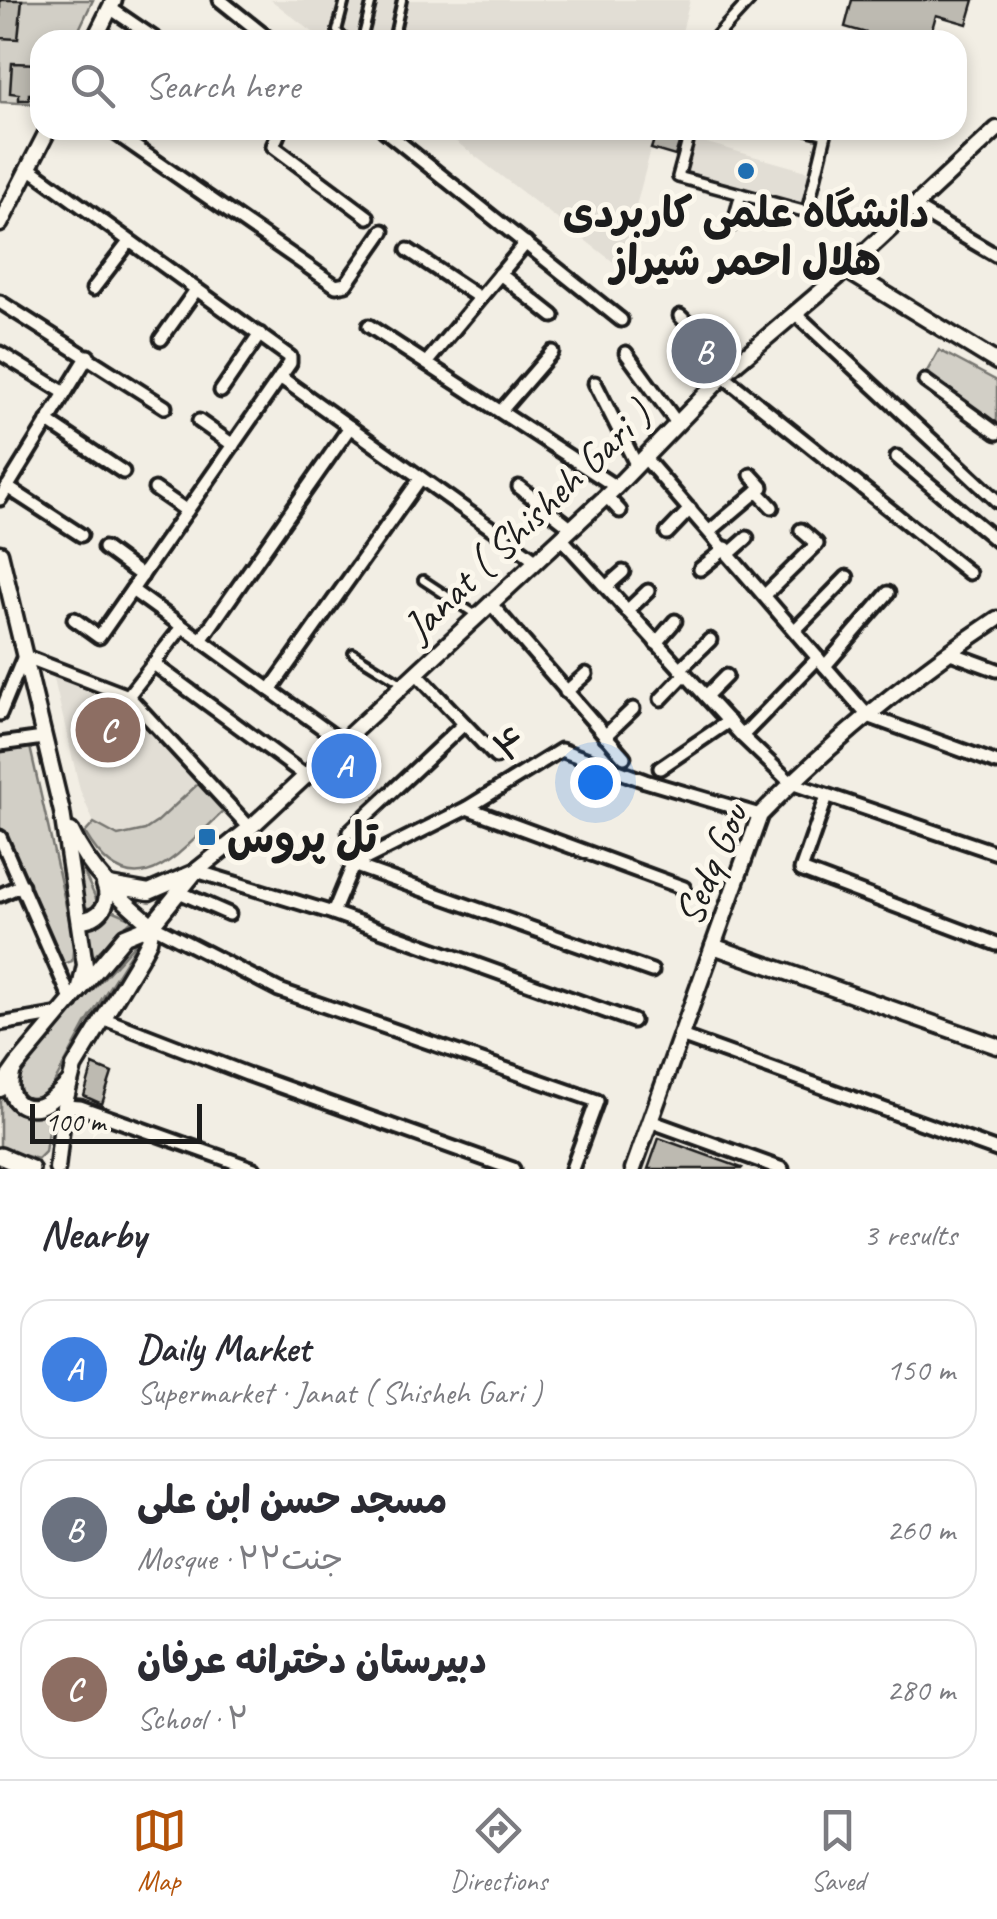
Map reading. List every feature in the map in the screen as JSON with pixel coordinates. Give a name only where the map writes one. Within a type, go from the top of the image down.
[{"type":"main road","points":[[0,1156],[31,1169]]},
{"type":"street","points":[[220,0],[258,30]]},
{"type":"street","points":[[723,30],[750,0]]},
{"type":"street","points":[[99,30],[112,4],[144,30]]},
{"type":"street","name":"Janat ( Shisheh Gari )","points":[[152,925],[196,871],[250,828],[611,492],[728,372],[846,270],[997,129]]},
{"type":"street","points":[[0,224],[43,140]]},
{"type":"street","points":[[126,140],[341,286],[384,232]]},
{"type":"street","points":[[276,140],[274,146],[368,216]]},
{"type":"street","points":[[397,140],[621,320]]},
{"type":"street","points":[[688,140],[678,177],[807,212],[824,140]]},
{"type":"street","points":[[29,168],[290,357],[280,377],[99,637],[74,619]]},
{"type":"street","points":[[732,226],[741,194]]},
{"type":"street","points":[[914,207],[997,256]]},
{"type":"street","points":[[93,289],[128,242]]},
{"type":"street","points":[[427,362],[526,242]]},
{"type":"street","points":[[408,250],[480,298]]},
{"type":"street","points":[[846,270],[997,362]]},
{"type":"street","points":[[500,274],[553,316]]},
{"type":"street","points":[[161,339],[196,290]]},
{"type":"street","points":[[0,302],[164,406]]},
{"type":"street","points":[[794,313],[997,501]]},
{"type":"street","points":[[680,316],[728,372],[817,452],[969,573]]},
{"type":"street","points":[[369,326],[555,447],[611,492],[620,510]]},
{"type":"street","points":[[221,390],[260,334]]},
{"type":"street","points":[[500,410],[552,352]]},
{"type":"street","points":[[626,353],[677,423]]},
{"type":"street","points":[[0,354],[65,393]]},
{"type":"street","points":[[0,499],[88,356]]},
{"type":"street","points":[[280,377],[537,561]]},
{"type":"street","points":[[925,381],[997,433]]},
{"type":"street","points":[[595,383],[640,460],[728,551],[868,716],[997,764]]},
{"type":"street","points":[[47,421],[123,472]]},
{"type":"street","points":[[199,421],[233,445]]},
{"type":"street","points":[[201,640],[350,428]]},
{"type":"street","points":[[897,457],[997,541]]},
{"type":"street","points":[[710,531],[762,486],[752,475]]},
{"type":"street","points":[[270,690],[420,479]]},
{"type":"street","points":[[7,487],[81,535]]},
{"type":"street","points":[[519,488],[566,533],[606,588],[728,721],[792,783],[997,853]]},
{"type":"street","points":[[155,489],[187,511]]},
{"type":"street","points":[[756,491],[772,507]]},
{"type":"street","points":[[667,533],[690,509]]},
{"type":"street","points":[[765,595],[817,544],[802,530]]},
{"type":"street","points":[[700,569],[746,538]]},
{"type":"street","points":[[104,548],[142,576]]},
{"type":"street","points":[[0,553],[6,601],[24,656],[62,812],[85,965],[76,996]]},
{"type":"street","points":[[606,588],[623,572]]},
{"type":"street","points":[[795,630],[847,577]]},
{"type":"street","points":[[132,590],[342,742]]},
{"type":"street","points":[[627,611],[648,591]]},
{"type":"street","points":[[742,736],[822,662],[888,593]]},
{"type":"street","points":[[491,604],[624,757]]},
{"type":"street","name":"Sedq Gou","points":[[633,1169],[760,815],[868,716],[948,652],[997,619]]},
{"type":"street","points":[[656,643],[676,622]]},
{"type":"street","points":[[128,696],[182,627]]},
{"type":"street","points":[[661,699],[710,640]]},
{"type":"street","points":[[948,652],[997,670]]},
{"type":"street","points":[[24,656],[128,696],[250,828]]},
{"type":"street","points":[[0,714],[24,656]]},
{"type":"street","points":[[155,665],[306,776]]},
{"type":"street","points":[[416,673],[496,757]]},
{"type":"street","points":[[566,692],[586,674]]},
{"type":"street","points":[[706,696],[726,676]]},
{"type":"street","points":[[605,736],[633,709]]},
{"type":"street","points":[[660,768],[728,721]]},
{"type":"street","points":[[348,832],[464,724]]},
{"type":"street","points":[[0,744],[43,738]]},
{"type":"street","name":"۴","points":[[353,865],[467,808],[561,750],[645,781],[760,815]]},
{"type":"street","points":[[827,796],[802,870],[997,944]]},
{"type":"street","points":[[467,808],[684,888]]},
{"type":"street","points":[[62,812],[81,853],[104,884],[152,925],[279,990],[597,1101],[572,1169]]},
{"type":"street","points":[[0,837],[76,996]]},
{"type":"street","points":[[333,913],[353,865],[652,971]]},
{"type":"street","points":[[104,884],[149,892],[196,871],[333,913],[633,1021]]},
{"type":"street","points":[[80,920],[97,916],[103,910],[107,892],[104,884]]},
{"type":"street","points":[[0,895],[22,885]]},
{"type":"street","points":[[179,892],[229,914]]},
{"type":"street","points":[[0,1090],[17,1064],[125,936],[152,925]]},
{"type":"street","points":[[56,1169],[64,1106],[74,1067],[149,941],[152,925]]},
{"type":"street","points":[[713,946],[997,1046]]},
{"type":"street","points":[[0,1024],[59,1014]]},
{"type":"street","points":[[102,1018],[513,1169]]},
{"type":"street","points":[[681,1036],[997,1150]]},
{"type":"street","points":[[17,1064],[8,1086],[11,1096],[20,1104],[36,1107],[70,1082]]},
{"type":"street","points":[[64,1106],[80,1107],[254,1169]]},
{"type":"street","points":[[650,1122],[782,1169]]},
{"type":"lane","points":[[336,30],[344,0]]},
{"type":"lane","points":[[364,30],[372,0]]},
{"type":"lane","points":[[395,30],[402,0]]},
{"type":"lane","points":[[423,580],[478,616]]},
{"type":"lane","points":[[353,653],[404,685]]},
{"type":"shaded area","points":[[0,0],[93,0],[79,30],[30,30],[30,104],[0,102]]},
{"type":"shaded area","points":[[271,0],[690,0],[682,30],[310,30]]},
{"type":"shaded area","points":[[454,140],[653,140],[620,267]]},
{"type":"shaded area","name":"دانشگاه علمی کاربردی هلال احمر شیراز","points":[[693,140],[697,140],[810,172],[801,206],[683,171]]},
{"type":"shaded area","points":[[939,350],[997,381],[997,427],[925,375]]},
{"type":"shaded area","points":[[57,672],[121,698],[199,783],[145,830],[118,836],[94,823],[80,790],[53,675]]},
{"type":"shaded area","points":[[30,747],[74,941],[72,961],[63,964],[0,827],[0,749]]},
{"type":"shaded area","points":[[199,783],[226,809],[157,868],[139,873],[121,871],[103,858],[85,833],[94,823],[118,836],[145,830]]},
{"type":"shaded area","points":[[71,844],[97,901],[91,909],[83,906]]},
{"type":"shaded area","points":[[112,910],[133,919],[89,961],[87,924],[97,924]]},
{"type":"shaded area","points":[[141,937],[86,1024],[46,1098],[22,1101],[12,1085],[21,1068]]},
{"type":"shaded area","points":[[4,1092],[37,1113],[51,1110],[45,1152],[38,1159],[0,1149],[0,1097]]},
{"type":"building","points":[[0,0],[22,0],[18,39],[0,38]]},
{"type":"building","points":[[852,0],[974,0],[967,24],[936,15],[932,30],[845,27]]},
{"type":"building","points":[[12,63],[30,64],[29,100],[19,100],[19,94],[10,93]]},
{"type":"building","points":[[654,140],[680,140],[675,156],[651,149]]},
{"type":"building","points":[[93,1065],[112,1073],[102,1104],[84,1096]]},
{"type":"building","points":[[659,1138],[742,1168],[648,1169]]},
{"type":"place","name":"دانشگاه علمی کاربردی هلال احمر شیراز","points":[[746,171]]},
{"type":"place","name":"مسجد حسن ابن علی","points":[[704,351]]},
{"type":"place","name":"دبیرستان دخترانه عرفان","points":[[108,730]]},
{"type":"place","name":"Daily Market","points":[[344,766]]},
{"type":"place","name":"تل پروس","points":[[207,837]]}]
